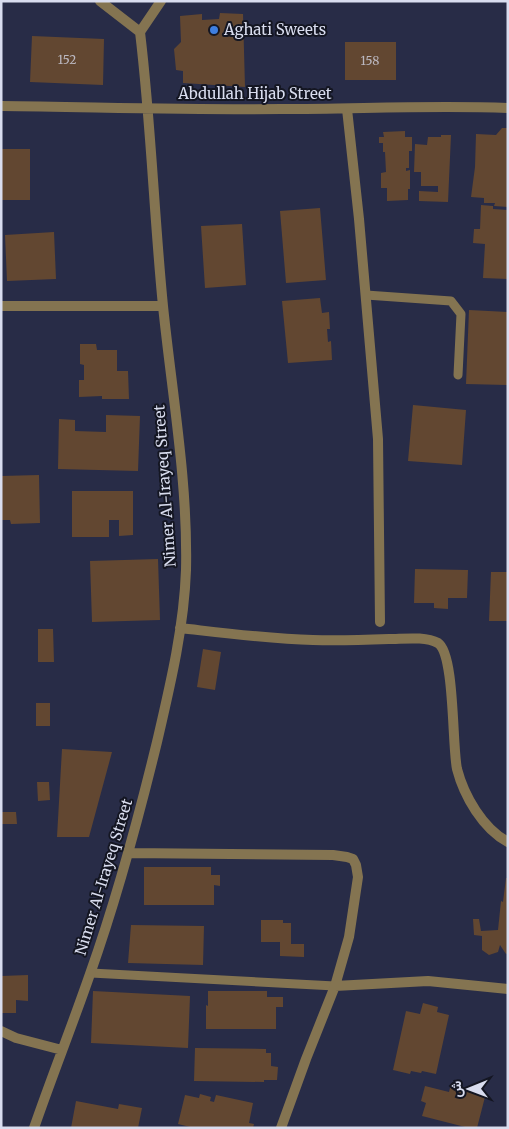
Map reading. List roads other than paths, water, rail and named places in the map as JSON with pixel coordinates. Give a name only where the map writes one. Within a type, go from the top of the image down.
[{"type":"street","points":[[100,1],[140,32],[161,1]]},
{"type":"street","name":"Nimer Al-Irayeq Street","points":[[34,1128],[91,972],[129,853],[168,696],[180,628],[186,571],[185,516],[180,457],[163,306],[149,108],[140,32]]},
{"type":"street","name":"Abdullah Hijab Street","points":[[1,106],[347,109],[453,106],[508,108]]},
{"type":"street","points":[[347,109],[359,219],[378,439],[380,622]]},
{"type":"street","points":[[1,306],[163,306]]},
{"type":"street","points":[[180,628],[313,640],[410,639],[436,642],[443,648],[450,674],[457,769],[462,786],[484,821],[495,834],[508,842]]},
{"type":"street","points":[[129,853],[333,855],[347,857],[353,860],[356,865],[358,877],[348,937],[335,986],[306,1059],[282,1128]]},
{"type":"street","points":[[335,986],[428,981],[508,989]]},
{"type":"street","points":[[1,1031],[16,1038],[62,1050]]},
{"type":"lane","points":[[366,295],[451,301],[461,314],[458,375]]},
{"type":"lane","points":[[91,972],[335,986]]},
{"type":"place","name":"Aghati Sweets","points":[[214,30]]}]
